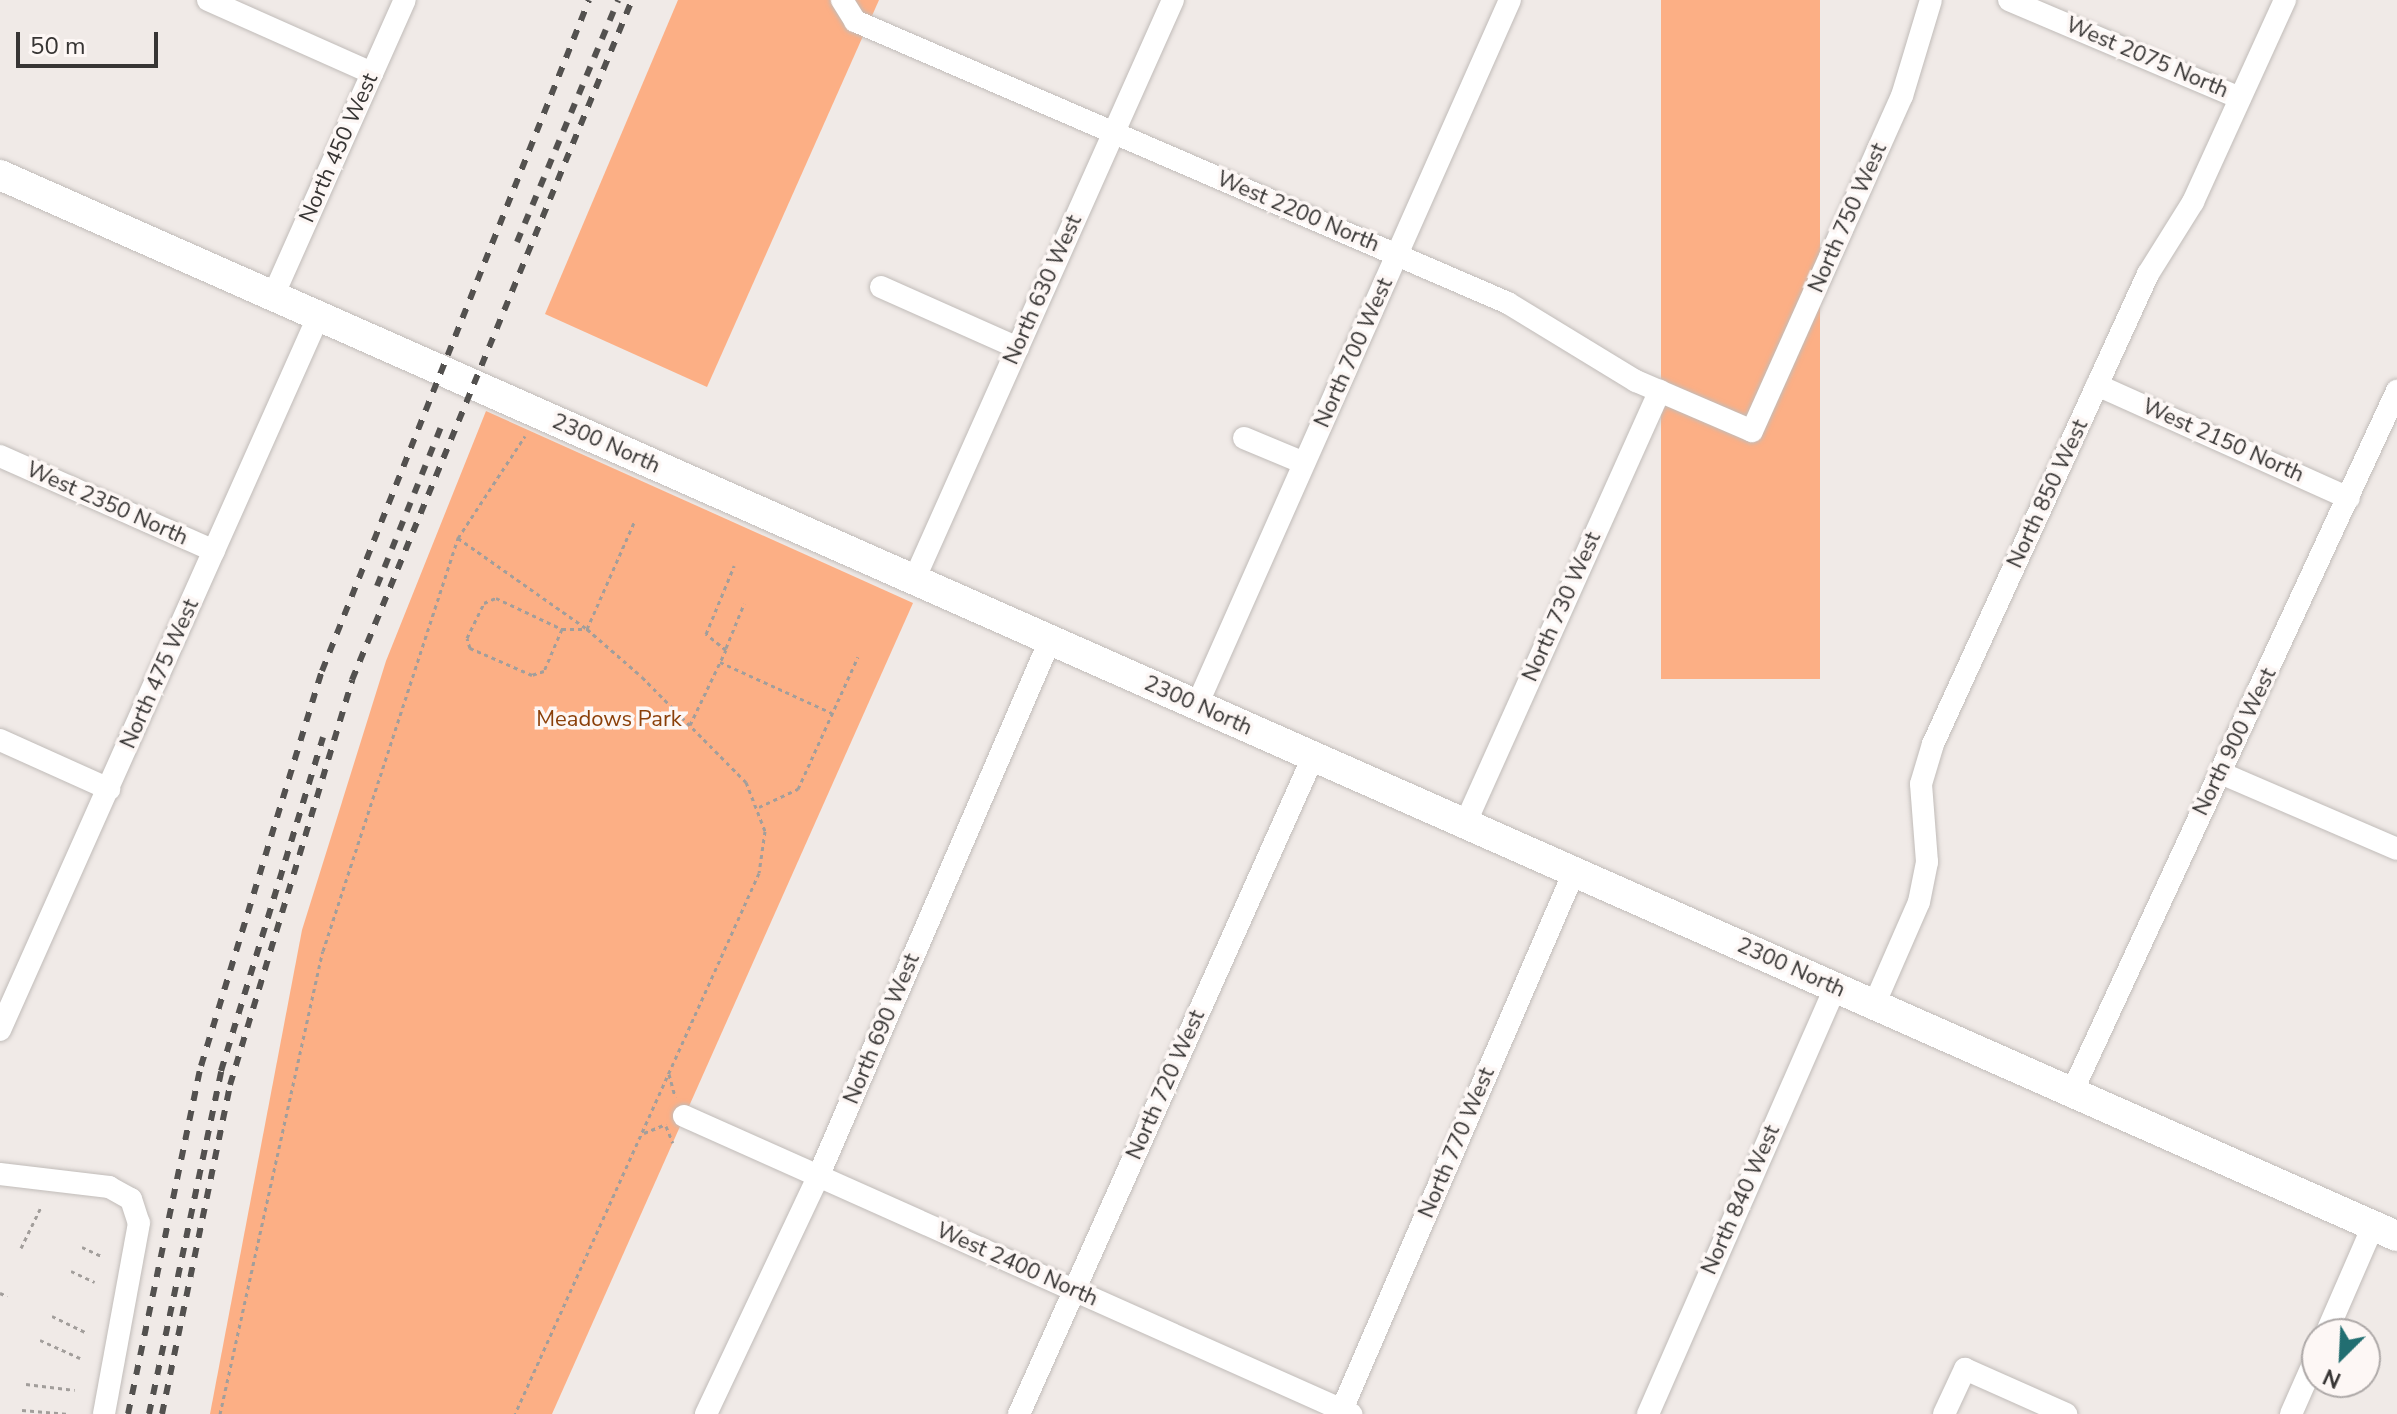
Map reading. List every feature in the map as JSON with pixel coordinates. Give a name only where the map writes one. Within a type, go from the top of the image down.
[{"type":"street","points":[[208,0],[372,73]]},
{"type":"street","name":"North 450 West","points":[[273,296],[405,0]]},
{"type":"street","name":"North 630 West","points":[[914,580],[1173,0]]},
{"type":"street","name":"North 750 West","points":[[1752,431],[1902,96],[1931,0]]},
{"type":"street","name":"West 2075 North","points":[[2009,0],[2240,98]]},
{"type":"street","name":"North 850 West","points":[[1874,1005],[1919,902],[1927,862],[1921,784],[1933,744],[2148,274],[2193,202],[2285,0]]},
{"type":"street","name":"West 2200 North","points":[[842,2],[855,21],[1508,303],[1660,391],[1752,431]]},
{"type":"street","name":"North 700 West","points":[[1197,705],[1397,255],[1504,2]]},
{"type":"street","name":"2300 North","points":[[0,175],[2385,1231]]},
{"type":"street","points":[[881,287],[1018,348]]},
{"type":"street","name":"North 475 West","points":[[1,1022],[109,789],[318,317]]},
{"type":"street","name":"West 2150 North","points":[[2097,385],[2349,498]]},
{"type":"street","name":"North 730 West","points":[[1465,824],[1660,391]]},
{"type":"street","name":"North 900 West","points":[[2072,1092],[2188,838],[2223,774],[2397,391]]},
{"type":"street","points":[[1244,438],[1304,463]]},
{"type":"street","name":"West 2350 North","points":[[0,456],[214,551]]},
{"type":"street","name":"North 690 West","points":[[706,1414],[818,1177],[1050,640]]},
{"type":"street","points":[[0,740],[109,789]]},
{"type":"street","name":"North 720 West","points":[[1019,1414],[1313,757]]},
{"type":"street","points":[[2223,774],[2397,849]]},
{"type":"street","name":"North 770 West","points":[[1344,1413],[1574,872]]},
{"type":"street","name":"North 840 West","points":[[1648,1414],[1835,987]]},
{"type":"street","name":"West 2400 North","points":[[675,1115],[1344,1413]]},
{"type":"street","points":[[0,1174],[109,1187],[131,1199],[139,1223],[104,1414]]},
{"type":"street","points":[[2335,1318],[2385,1231]]},
{"type":"street","points":[[1944,1414],[1965,1369],[2066,1414]]},
{"type":"street","points":[[2291,1414],[2301,1391]]},
{"type":"path","points":[[220,1414],[323,951],[458,538],[525,436]]},
{"type":"path","points":[[587,629],[635,520]]},
{"type":"path","points":[[458,538],[587,629],[690,725],[746,782],[759,807],[765,831],[759,873],[515,1414]]},
{"type":"path","points":[[726,650],[706,634],[734,566]]},
{"type":"path","points":[[562,629],[544,671],[532,675],[470,648],[467,638],[484,603],[496,598],[562,629],[587,629]]},
{"type":"path","points":[[690,725],[744,604]]},
{"type":"path","points":[[759,807],[798,789],[858,657]]},
{"type":"path","points":[[720,662],[832,713]]},
{"type":"path","points":[[669,1074],[675,1115],[673,1143]]},
{"type":"path","points":[[21,1248],[41,1207]]},
{"type":"path","points":[[82,1247],[101,1256]]},
{"type":"path","points":[[71,1271],[95,1282]]},
{"type":"path","points":[[0,1293],[7,1296]]},
{"type":"path","points":[[52,1316],[85,1332]]},
{"type":"path","points":[[40,1340],[80,1358]]},
{"type":"path","points":[[26,1384],[75,1390]]},
{"type":"path","points":[[22,1410],[69,1414]]},
{"type":"green space","points":[[678,0],[879,0],[707,387],[545,314]]},
{"type":"green space","points":[[1661,0],[1820,0],[1820,679],[1661,679]]},
{"type":"green space","name":"Meadows Park","points":[[486,411],[913,603],[552,1414],[210,1414],[302,930],[386,661]]},
{"type":"railway","points":[[128,1414],[201,1066],[322,671],[589,0]]},
{"type":"railway","points":[[517,242],[618,0]]},
{"type":"railway","points":[[162,1414],[230,1085],[352,680],[632,0]]},
{"type":"railway","points":[[377,586],[441,427]]},
{"type":"railway","points":[[149,1414],[221,1071],[323,737]]}]
